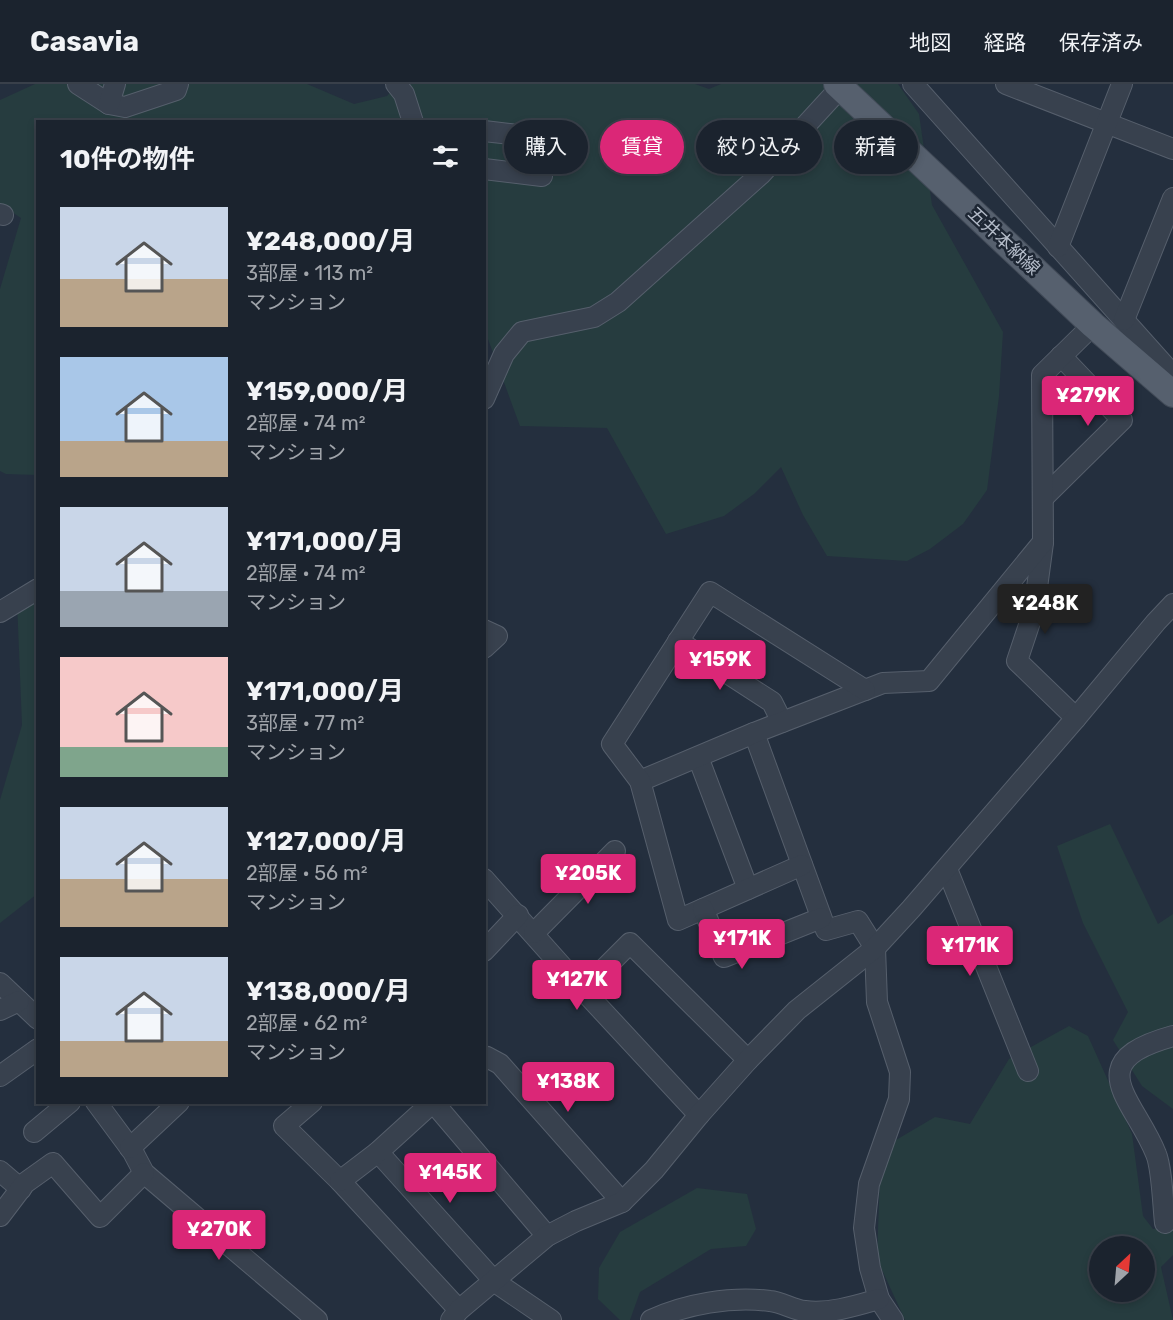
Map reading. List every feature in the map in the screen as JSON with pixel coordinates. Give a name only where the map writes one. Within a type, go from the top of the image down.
[{"type":"main road","name":"五井本納線","points":[[839,86],[1093,325],[1173,394]]},
{"type":"street","points":[[78,84],[109,104],[125,107],[176,90],[178,84]]},
{"type":"street","points":[[109,104],[115,84]]},
{"type":"street","points":[[396,84],[404,94],[412,120]]},
{"type":"street","points":[[913,84],[1173,375]]},
{"type":"street","points":[[1006,84],[1173,149]]},
{"type":"street","points":[[1058,247],[1122,84]]},
{"type":"street","points":[[486,394],[504,354],[522,332],[594,317],[618,302],[761,174],[839,86]]},
{"type":"street","points":[[486,131],[527,135],[542,176],[486,169]]},
{"type":"street","points":[[1124,320],[1173,198]]},
{"type":"street","points":[[1076,718],[1017,662],[1034,610],[1043,542],[1042,375],[1093,325]]},
{"type":"street","points":[[1043,498],[1122,420],[1061,356]]},
{"type":"street","points":[[640,781],[754,733],[883,683],[929,681],[1043,542]]},
{"type":"street","points":[[0,612],[36,590]]},
{"type":"street","points":[[802,866],[678,920],[640,781],[612,744],[710,592],[865,690]]},
{"type":"street","points":[[310,1104],[284,1126],[340,1181],[455,1315],[547,1236],[622,1202],[654,1170],[699,1114],[748,1060],[797,1010],[875,948],[947,869],[1156,621],[1173,604]]},
{"type":"street","points":[[486,631],[497,636],[486,646]]},
{"type":"street","points":[[678,641],[772,702],[782,722]]},
{"type":"street","points":[[754,733],[826,930],[858,921],[875,948],[877,1002],[900,1072],[899,1099],[869,1184],[864,1228],[870,1268],[879,1299],[893,1320]]},
{"type":"street","points":[[698,757],[748,889]]},
{"type":"street","points":[[534,933],[615,850]]},
{"type":"street","points":[[947,869],[1028,1071]]},
{"type":"street","points":[[486,881],[583,990],[699,1114]]},
{"type":"street","points":[[703,909],[724,957],[821,918]]},
{"type":"street","points":[[486,949],[518,915]]},
{"type":"street","points":[[583,990],[630,943],[748,1060]]},
{"type":"street","points":[[0,983],[36,1016]]},
{"type":"street","points":[[0,1010],[19,1001]]},
{"type":"street","points":[[1165,1223],[1157,1156],[1128,1105],[1121,1089],[1119,1073],[1124,1060],[1132,1054],[1156,1041],[1173,1036]]},
{"type":"street","points":[[0,1076],[36,1050]]},
{"type":"street","points":[[486,1057],[500,1064],[622,1202]]},
{"type":"street","points":[[34,1132],[68,1104]]},
{"type":"street","points":[[97,1104],[130,1148],[144,1173],[317,1320]]},
{"type":"street","points":[[130,1148],[177,1104]]},
{"type":"street","points":[[340,1181],[378,1152],[431,1104]]},
{"type":"street","points":[[435,1104],[547,1236]]},
{"type":"street","points":[[378,1152],[495,1282],[552,1320]]},
{"type":"street","points":[[0,1216],[25,1183],[53,1163],[100,1217],[144,1173]]},
{"type":"street","points":[[0,1171],[21,1189]]},
{"type":"street","points":[[651,1320],[700,1304],[736,1300],[771,1301],[804,1311],[842,1310],[879,1299]]},
{"type":"green space","points":[[35,84],[307,84],[354,104],[387,96],[398,84],[695,84],[709,89],[721,84],[898,84],[919,114],[932,205],[1003,332],[999,396],[987,490],[963,524],[930,549],[907,561],[827,556],[803,515],[781,467],[754,494],[724,516],[666,534],[607,428],[520,426],[486,334],[486,120],[36,120],[36,475],[6,474],[0,471],[0,289],[21,218],[0,204],[0,100]]},
{"type":"green space","points":[[36,593],[36,895],[0,923],[0,800],[22,725],[17,601]]},
{"type":"green space","points":[[1110,824],[1158,924],[1173,914],[1173,1109],[1142,1086],[1113,1040],[1128,1012],[1083,923],[1057,846]]},
{"type":"green space","points":[[1069,1026],[1088,1036],[1132,1134],[1143,1216],[1153,1229],[1173,1228],[1173,1255],[1161,1267],[1173,1320],[905,1320],[877,1259],[880,1174],[896,1140],[935,1117],[970,1124],[1009,1059]]},
{"type":"green space","points":[[697,1188],[747,1194],[756,1229],[746,1246],[711,1249],[640,1292],[630,1320],[620,1320],[598,1299],[599,1268],[620,1232]]}]
